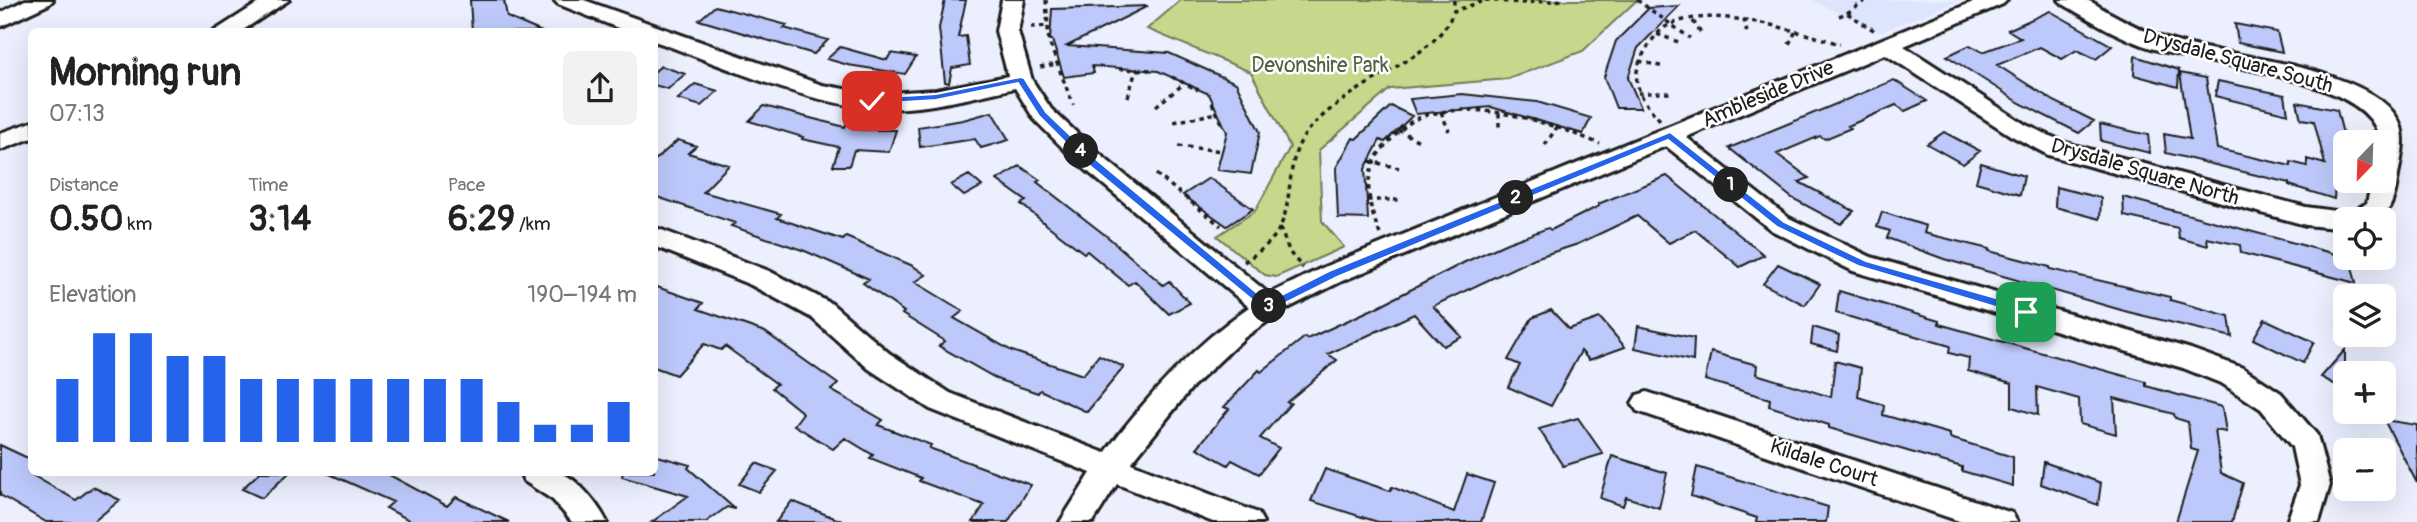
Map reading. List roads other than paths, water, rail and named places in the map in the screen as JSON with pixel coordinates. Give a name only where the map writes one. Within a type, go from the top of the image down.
[{"type":"street","points":[[0,21],[42,0]]},
{"type":"street","points":[[231,28],[278,0]]},
{"type":"street","points":[[565,0],[638,28]]},
{"type":"street","points":[[1013,0],[1007,31],[1030,73],[1042,114],[1088,158],[1267,307]]},
{"type":"street","name":"Ambleside Drive","points":[[1076,522],[1110,468],[1152,410],[1196,364],[1267,307],[1317,282],[1665,128],[1759,96],[1882,38],[1996,0]]},
{"type":"street","name":"Drysdale Square South","points":[[2070,0],[2119,27],[2164,46],[2312,78],[2343,89],[2370,105],[2387,121],[2391,136],[2379,207]]},
{"type":"street","points":[[658,34],[817,91],[872,101],[936,97],[1030,73]]},
{"type":"street","name":"Drysdale Square North","points":[[1882,38],[2018,130],[2057,149],[2306,216],[2333,219]]},
{"type":"street","points":[[1665,128],[1780,225],[1862,264],[2191,359],[2233,376],[2271,401],[2306,443],[2315,485],[2303,522]]},
{"type":"street","points":[[0,142],[28,131]]},
{"type":"street","points":[[658,238],[760,278],[822,311],[879,361],[940,401],[1247,522]]},
{"type":"street","name":"Kildale Court","points":[[1647,404],[2001,522]]},
{"type":"street","points":[[541,476],[564,491],[590,522]]},
{"type":"park label","name":"Devonshire Park","points":[[1320,65]]}]
